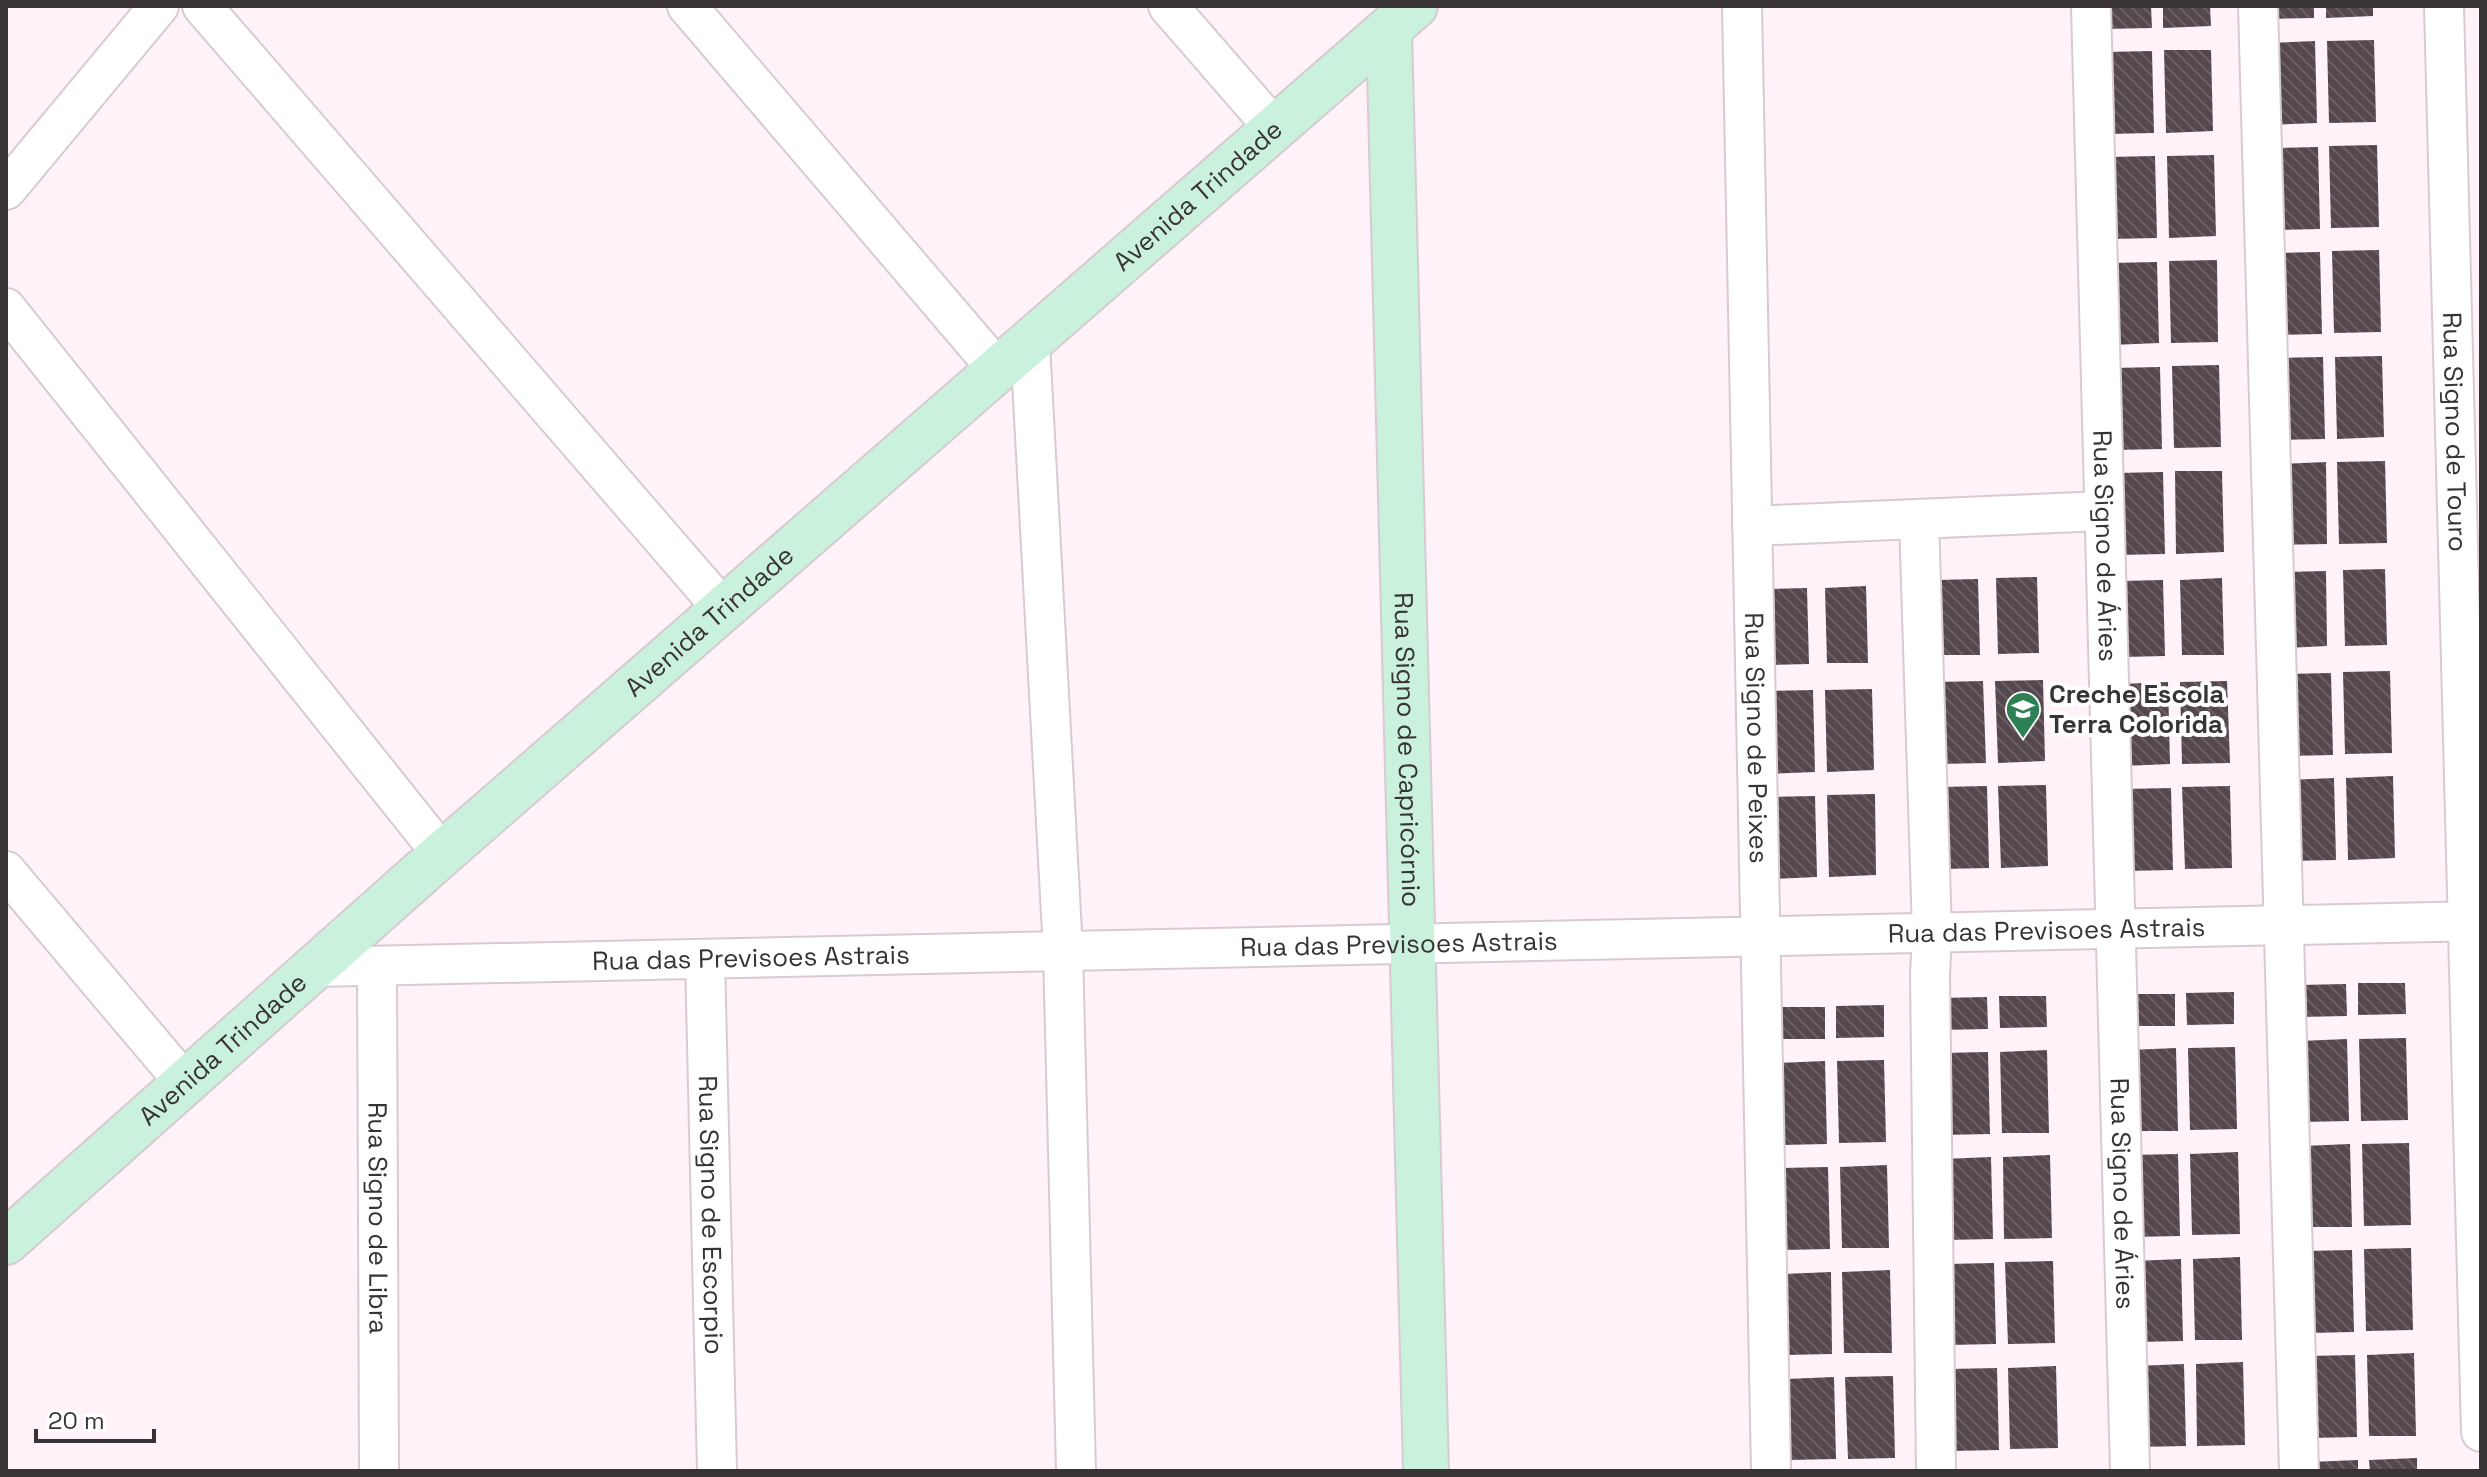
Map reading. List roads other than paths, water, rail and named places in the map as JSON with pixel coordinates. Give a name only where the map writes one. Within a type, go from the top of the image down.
[{"type":"main road","name":"Avenida Trindade","points":[[6,1242],[442,854],[1402,18]]},
{"type":"main road","name":"Rua Signo de Capricórnio","points":[[1402,18],[1412,944],[1426,1471]]},
{"type":"street","points":[[6,190],[159,6]]},
{"type":"street","points":[[202,6],[724,610]]},
{"type":"street","points":[[687,6],[1014,358],[1063,951],[1076,1471]]},
{"type":"street","points":[[1168,6],[1275,129]]},
{"type":"street","name":"Rua Signo de Peixes","points":[[1742,6],[1771,1471]]},
{"type":"street","name":"Rua Signo de Áries","points":[[2091,6],[2130,1471]]},
{"type":"street","points":[[2258,6],[2299,1471]]},
{"type":"street","name":"Rua Signo de Touro","points":[[2444,6],[2474,921],[2481,1432]]},
{"type":"street","points":[[6,308],[442,854]]},
{"type":"street","points":[[1752,526],[2104,511]]},
{"type":"street","points":[[1919,520],[1932,932],[1936,1471]]},
{"type":"street","points":[[6,871],[185,1083]]},
{"type":"street","name":"Rua das Previsoes Astrais","points":[[315,967],[2474,921]]},
{"type":"street","name":"Rua Signo de Escorpio","points":[[705,959],[717,1471]]},
{"type":"street","name":"Rua Signo de Libra","points":[[377,966],[379,1471]]},
{"type":"place","name":"Creche Escola Terra Colorida","points":[[2023,740]]}]
